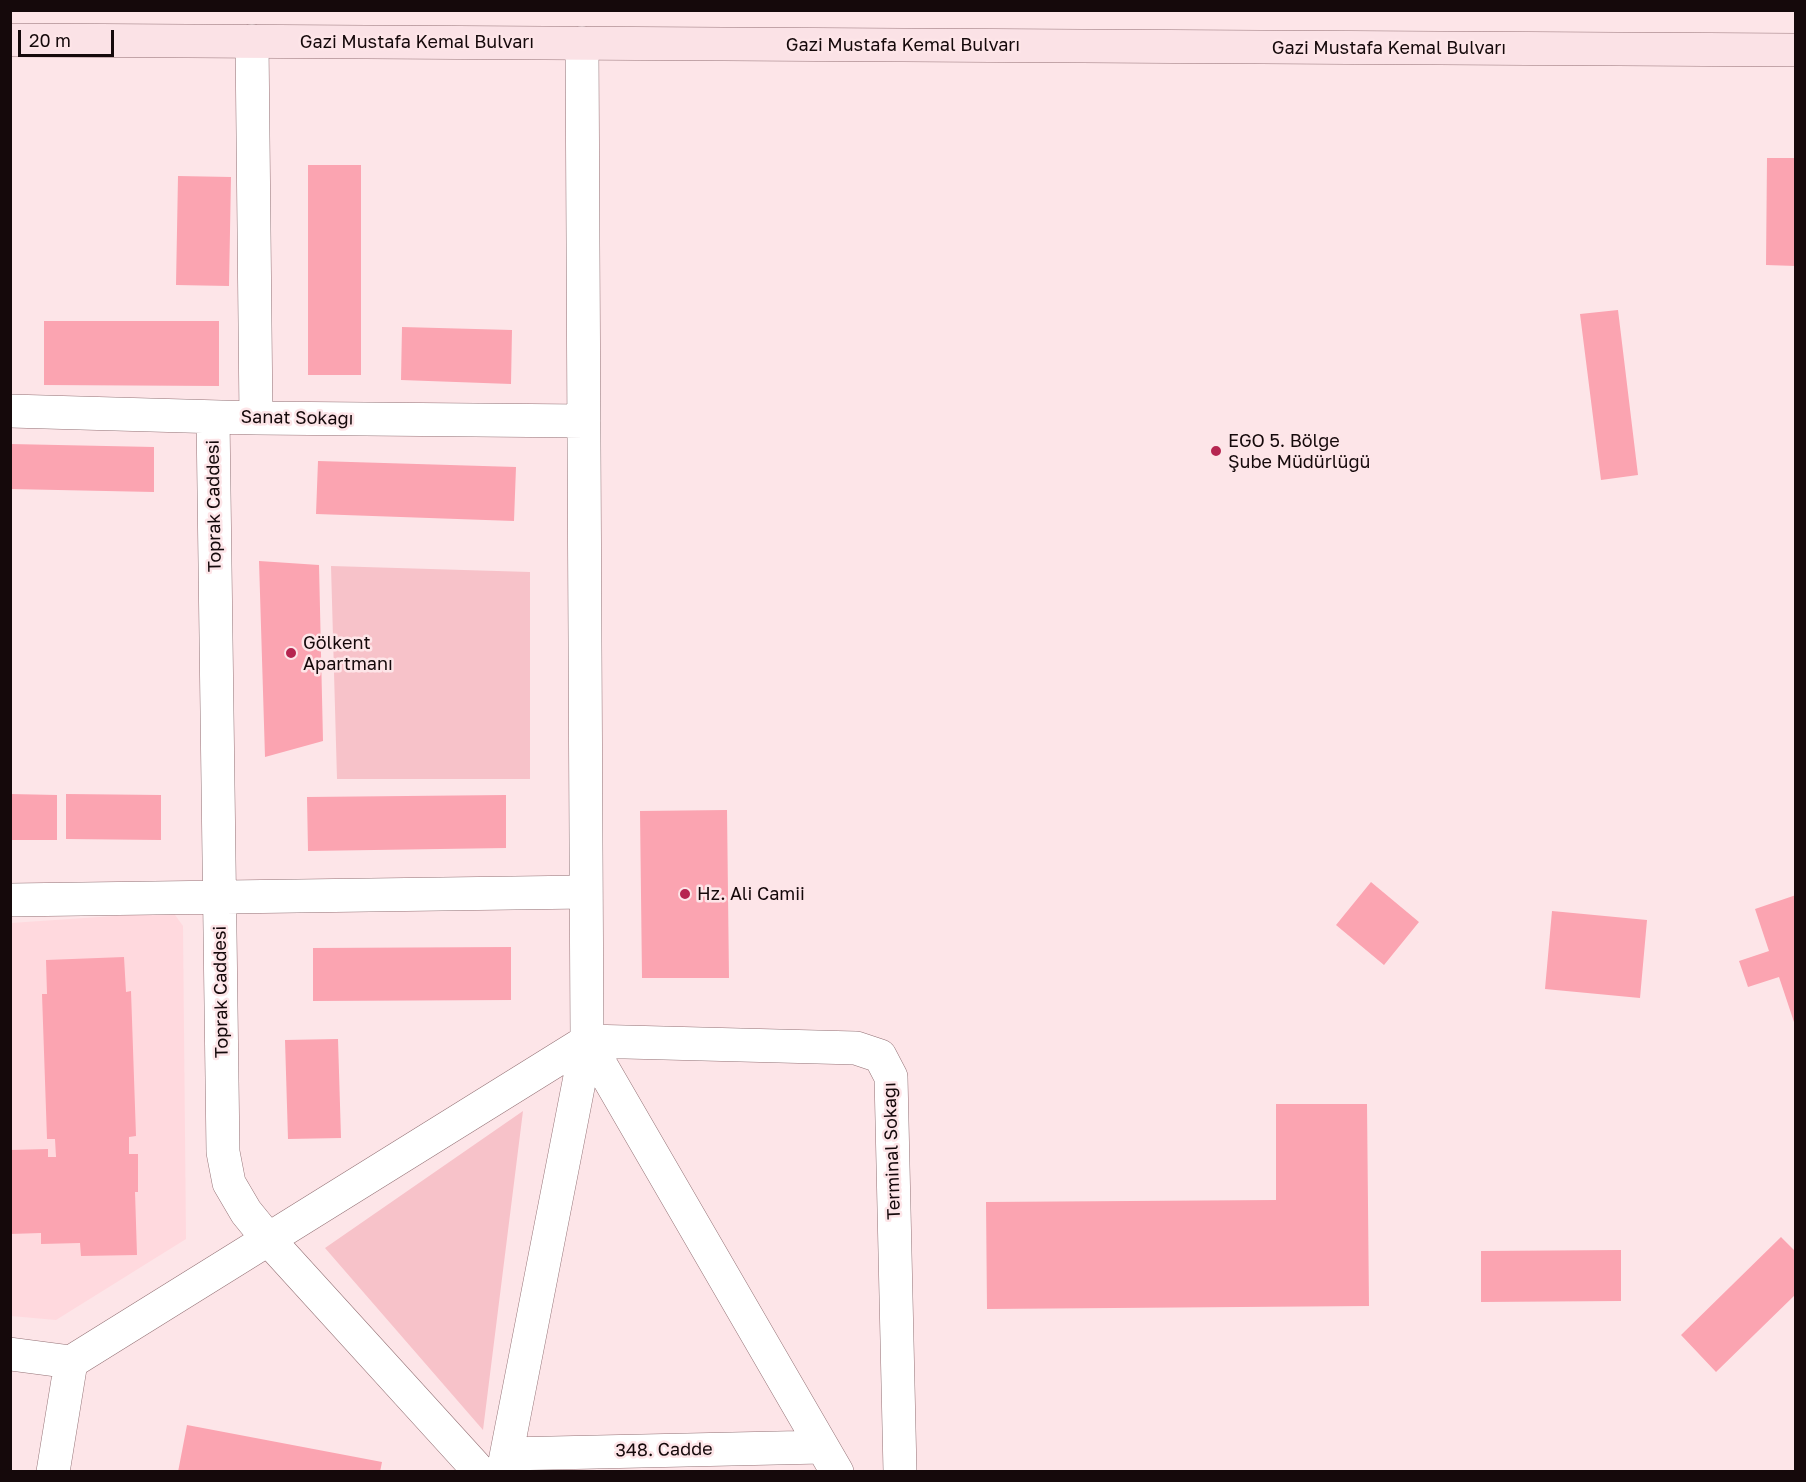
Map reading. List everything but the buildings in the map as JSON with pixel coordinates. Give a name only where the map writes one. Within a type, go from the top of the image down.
[{"type":"main road","name":"Gazi Mustafa Kemal Bulvarı","points":[[10,40],[1796,50]]},
{"type":"street","points":[[252,41],[256,418]]},
{"type":"street","points":[[505,1463],[587,1041],[582,43]]},
{"type":"street","name":"Sanat Sokağı","points":[[10,411],[256,418],[584,421]]},
{"type":"street","name":"Toprak Caddesi","points":[[213,417],[223,1152],[230,1183],[246,1212],[268,1239],[480,1472]]},
{"type":"street","points":[[10,900],[586,892]]},
{"type":"street","points":[[10,1354],[71,1362],[587,1041]]},
{"type":"street","points":[[587,1041],[829,1459]]},
{"type":"street","name":"Terminal Sokağı","points":[[587,1041],[856,1048],[880,1056],[891,1077],[900,1472]]},
{"type":"street","points":[[53,1472],[71,1362]]},
{"type":"street","name":"348. Cadde","points":[[505,1463],[829,1459]]},
{"type":"shaded area","points":[[331,566],[530,572],[530,779],[337,779]]},
{"type":"shaded area","points":[[173,912],[183,926],[186,1239],[56,1320],[11,1316],[11,923]]},
{"type":"shaded area","points":[[523,1111],[483,1430],[325,1248]]},
{"type":"place","name":"EGO 5. Bölge Şube Müdürlüğü","points":[[1216,451]]},
{"type":"place","name":"Gölkent Apartmanı","points":[[291,653]]},
{"type":"place","name":"Hz. Ali Camii","points":[[685,894]]}]
